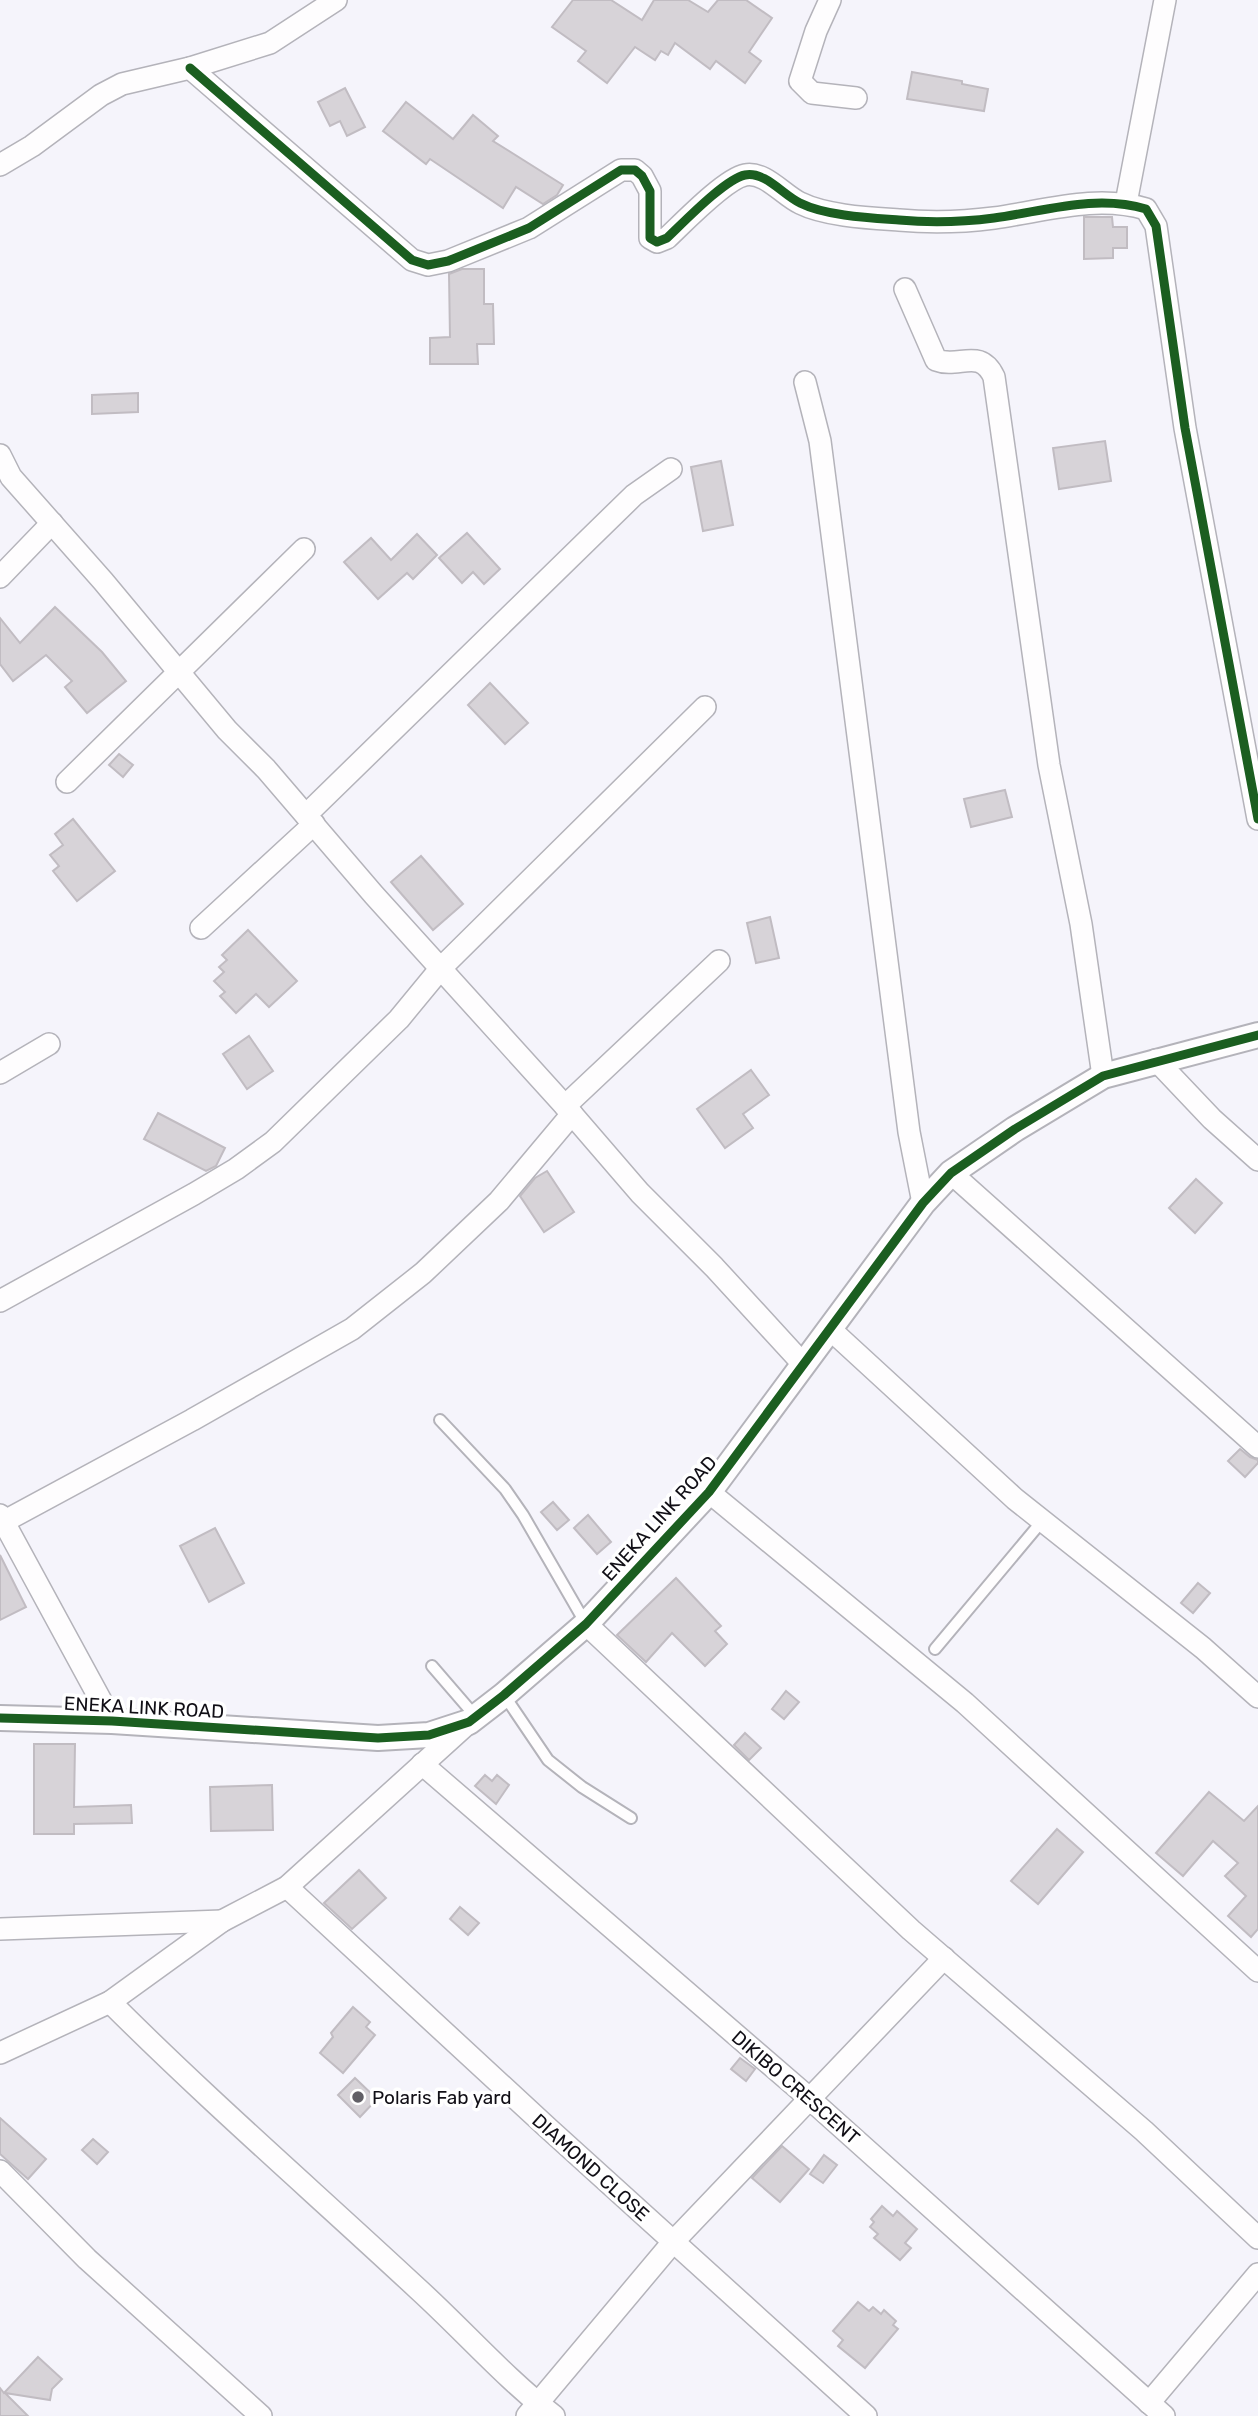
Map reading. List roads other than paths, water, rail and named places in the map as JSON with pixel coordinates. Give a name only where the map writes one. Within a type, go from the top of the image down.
[{"type":"street","points":[[0,165],[32,146],[101,95],[122,84],[190,68],[270,43],[336,0]]},
{"type":"street","points":[[830,0],[816,31],[800,81],[812,93],[856,97]]},
{"type":"street","points":[[1126,203],[1165,0]]},
{"type":"street","points":[[190,68],[412,260],[428,265],[448,261],[529,228],[621,170],[635,170],[647,185],[650,191],[650,238],[657,242],[667,238],[733,179],[747,174],[763,178],[798,202],[814,209],[898,220],[939,222],[995,218],[1056,205],[1126,203],[1146,209],[1156,226],[1185,428],[1258,819]]},
{"type":"street","points":[[905,289],[936,360],[944,363],[968,360],[982,362],[989,367],[994,377],[1049,765],[1081,924],[1103,1076]]},
{"type":"street","points":[[805,382],[820,441],[907,1118],[923,1203]]},
{"type":"street","points":[[0,455],[12,477],[227,730],[266,769],[374,895],[569,1110],[639,1193],[714,1267],[803,1364]]},
{"type":"street","points":[[201,928],[634,495],[671,469]]},
{"type":"street","points":[[0,577],[51,523]]},
{"type":"street","points":[[66,782],[304,549]]},
{"type":"street","points":[[0,1301],[205,1188],[273,1142],[399,1019],[441,968],[705,708]]},
{"type":"street","points":[[112,1721],[2,1518],[192,1420],[352,1329],[423,1273],[499,1201],[569,1110],[719,961]]},
{"type":"street","name":"ENEKA LINK ROAD","points":[[0,1718],[112,1721],[378,1738],[429,1735],[472,1720],[586,1624],[709,1492],[923,1203],[951,1173],[1015,1129],[1103,1076],[1258,1035]]},
{"type":"street","points":[[0,1073],[49,1044]]},
{"type":"street","points":[[1156,1060],[1212,1119],[1258,1160]]},
{"type":"street","points":[[951,1173],[1258,1447]]},
{"type":"street","points":[[831,1330],[1016,1499],[1203,1648],[1258,1697]]},
{"type":"street","points":[[709,1492],[964,1703],[1258,1971]]},
{"type":"street","points":[[586,1624],[911,1930],[1144,2131],[1258,2238]]},
{"type":"street","points":[[0,2053],[110,2002],[222,1921],[287,1887],[472,1720]]},
{"type":"street","name":"DIKIBO CRESCENT","points":[[422,1764],[810,2099],[1156,2409]]},
{"type":"street","name":"DIAMOND CLOSE","points":[[287,1887],[866,2416]]},
{"type":"street","points":[[0,1929],[222,1921]]},
{"type":"street","points":[[110,2002],[540,2412],[673,2242],[944,1958]]},
{"type":"street","points":[[0,2171],[87,2259],[261,2416]]},
{"type":"street","points":[[1156,2409],[1258,2274]]},
{"type":"lane","points":[[440,1420],[505,1489],[586,1624]]},
{"type":"lane","points":[[935,1649],[1043,1520]]},
{"type":"lane","points":[[432,1666],[472,1720]]},
{"type":"lane","points":[[504,1695],[548,1760],[564,1774],[631,1818]]},
{"type":"place","name":"Polaris Fab yard","points":[[358,2097]]}]
